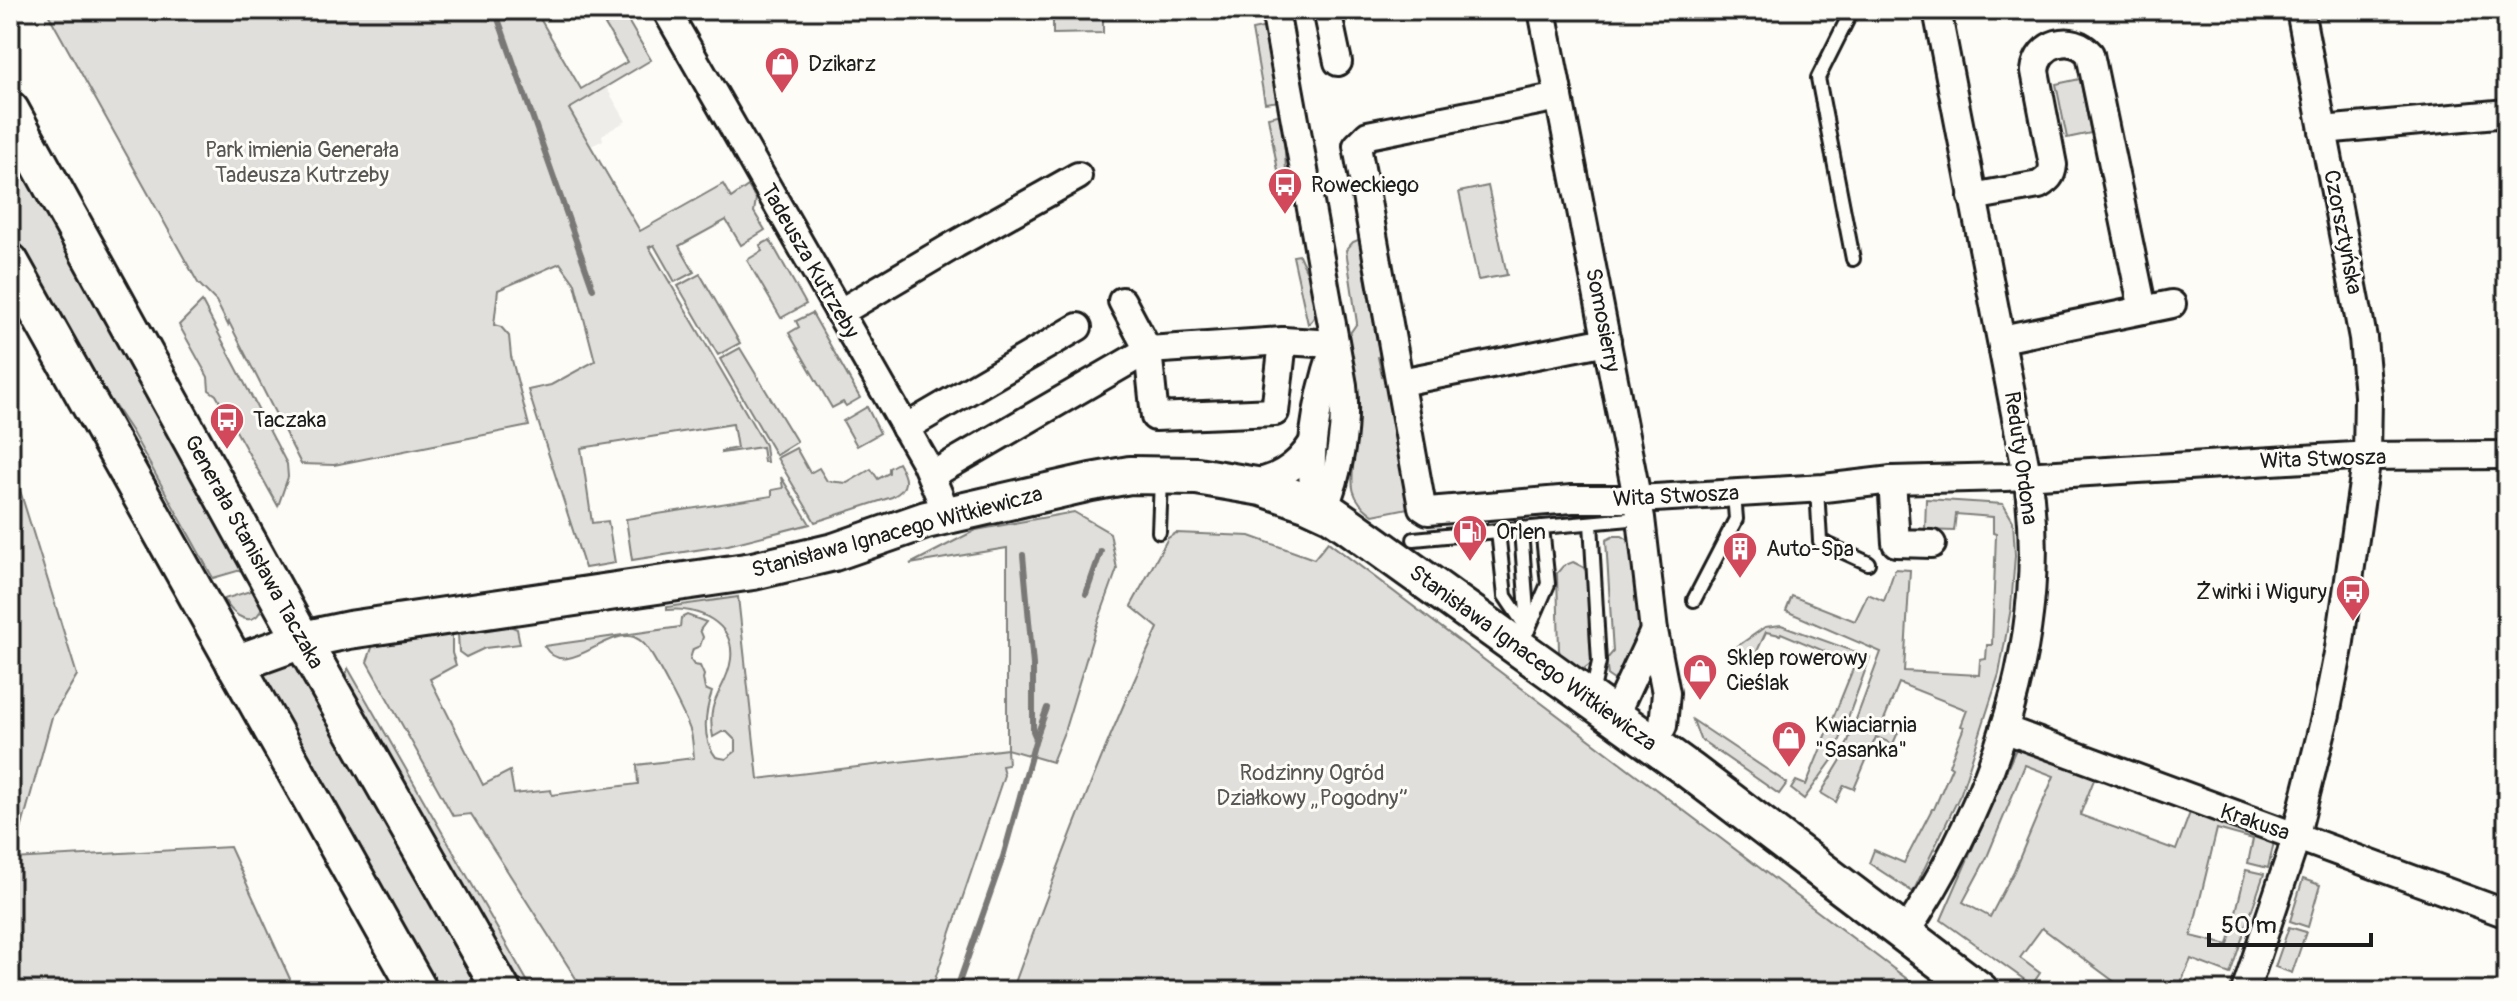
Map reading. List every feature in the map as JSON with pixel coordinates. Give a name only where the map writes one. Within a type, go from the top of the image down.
[{"type":"street","name":"Tadeusza Kutrzeby","points":[[666,10],[932,475],[947,514]]},
{"type":"street","points":[[1275,10],[1342,378],[1344,408],[1335,481],[1323,510],[1313,489],[1312,444],[1335,344]]},
{"type":"street","points":[[1327,10],[1338,62]]},
{"type":"street","name":"Somosierry","points":[[1542,10],[1639,509],[1649,576],[1654,631],[1667,703],[1663,726],[1651,744]]},
{"type":"street","name":"Reduty Ordona","points":[[1904,935],[1956,849],[1983,788],[2004,729],[2020,672],[2029,604],[2032,545],[2027,475],[1937,10]]},
{"type":"street","name":"Czorsztyńska","points":[[2300,10],[2365,356],[2367,456]]},
{"type":"street","points":[[1972,197],[2039,185],[2048,179],[2053,165],[2035,71],[2036,61],[2041,52],[2051,46],[2068,43],[2085,48],[2090,54],[2143,310]]},
{"type":"street","name":"Wita Stwosza","points":[[1559,97],[1368,135],[1357,146],[1422,507],[1428,511],[1572,499],[1639,509],[1734,493],[1892,480],[2367,456],[2507,455]]},
{"type":"street","name":"Generała Stanisława Taczaka","points":[[10,110],[302,640],[502,991]]},
{"type":"street","points":[[2323,130],[2507,113]]},
{"type":"street","points":[[839,313],[1078,176]]},
{"type":"street","points":[[10,262],[419,991]]},
{"type":"street","points":[[1122,301],[1148,350],[1155,417],[1275,412],[1283,341]]},
{"type":"street","points":[[2002,339],[2172,304]]},
{"type":"street","points":[[905,428],[1078,327]]},
{"type":"street","points":[[932,475],[1148,350],[1283,341],[1335,344]]},
{"type":"street","points":[[1401,382],[1607,341]]},
{"type":"street","points":[[1239,482],[1266,480],[1286,472],[1312,444]]},
{"type":"street","points":[[2245,991],[2296,836],[2326,714],[2339,648],[2367,456]]},
{"type":"street","name":"Stanisława Ignacego Witkiewicza","points":[[235,664],[302,640],[349,630],[753,571],[834,552],[947,514],[1103,479],[1161,474],[1239,482],[1277,491],[1323,510],[1522,638],[1600,707],[1818,866],[1980,991]]},
{"type":"street","points":[[1892,480],[1896,548],[1932,544]]},
{"type":"street","points":[[1600,707],[1654,631]]},
{"type":"street","name":"Krakusa","points":[[2004,729],[2507,914]]},
{"type":"lane","points":[[1852,10],[1818,78],[1853,259]]},
{"type":"lane","points":[[1159,532],[1161,474]]},
{"type":"lane","points":[[1817,488],[1820,541],[1868,563]]},
{"type":"lane","points":[[1694,600],[1736,519],[1734,493]]},
{"type":"lane","points":[[1414,539],[1591,523],[1639,509]]},
{"type":"lane","points":[[1591,523],[1599,662],[1594,685],[1600,707]]},
{"type":"lane","points":[[1522,638],[1548,584],[1542,527]]},
{"type":"lane","points":[[1521,529],[1522,638]]},
{"type":"lane","points":[[1498,531],[1505,596],[1522,638]]},
{"type":"shaded area","points":[[606,87],[626,121],[602,135],[603,140],[591,146],[569,108]]},
{"type":"green space","name":"Park imienia Generała Tadeusza Kutrzeby","points":[[46,10],[535,10],[581,89],[627,62],[605,25],[624,14],[651,60],[569,109],[640,231],[723,184],[731,198],[748,186],[756,199],[754,212],[765,230],[741,245],[726,220],[679,246],[694,272],[675,282],[654,245],[649,247],[765,445],[767,462],[764,462],[762,447],[721,453],[737,448],[733,424],[581,448],[592,523],[608,521],[615,563],[585,568],[528,390],[551,385],[595,361],[575,284],[560,263],[498,290],[494,325],[501,327],[509,336],[529,426],[334,465],[301,464],[229,322],[228,325],[216,301],[198,283]]},
{"type":"green space","points":[[1053,10],[1103,10],[1103,33],[1053,34]]},
{"type":"green space","points":[[1267,27],[1281,101],[1265,103],[1252,30]]},
{"type":"green space","points":[[2080,79],[2091,133],[2067,138],[2056,84]]},
{"type":"green space","points":[[1283,114],[1287,191],[1282,192],[1268,117]]},
{"type":"green space","points":[[10,140],[248,568],[213,578],[132,432],[67,334],[10,232]]},
{"type":"green space","points":[[1488,186],[1507,275],[1478,280],[1459,192]]},
{"type":"green space","points":[[1363,238],[1366,259],[1362,260],[1378,357],[1382,376],[1392,374],[1413,507],[1373,515],[1356,497],[1352,483],[1354,458],[1345,456],[1346,339],[1357,323],[1346,250],[1353,242]]},
{"type":"green space","points":[[770,240],[806,304],[781,318],[747,260],[762,251],[760,245]]},
{"type":"green space","points":[[1299,255],[1316,300],[1317,309],[1308,324],[1293,256]]},
{"type":"green space","points":[[700,274],[740,343],[718,355],[678,286]]},
{"type":"green space","points":[[202,302],[287,464],[288,477],[278,506],[216,395],[209,390],[208,377],[179,325]]},
{"type":"green space","points":[[812,313],[860,398],[846,406],[843,402],[832,408],[789,333],[799,327],[796,321]]},
{"type":"green space","points":[[740,348],[797,442],[776,455],[720,359]]},
{"type":"green space","points":[[867,407],[880,433],[857,446],[843,421]]},
{"type":"green space","points":[[796,448],[810,473],[819,468],[827,481],[847,483],[871,469],[878,479],[898,463],[905,478],[904,486],[892,497],[815,522],[777,458]]},
{"type":"green space","points":[[10,458],[77,675],[52,717],[13,859],[230,847],[290,979],[274,991],[10,991]]},
{"type":"green space","points":[[781,477],[810,524],[728,545],[632,560],[626,519],[772,496],[772,490],[783,488]]},
{"type":"green space","points":[[1926,499],[2003,504],[2013,521],[2015,555],[2011,608],[1999,674],[1961,793],[1913,892],[1869,863],[1874,850],[1904,863],[1934,809],[1952,767],[1949,765],[1964,727],[1961,726],[1967,710],[1899,683],[1883,722],[1899,730],[1893,744],[1876,737],[1854,789],[1844,785],[1836,802],[1821,793],[1841,760],[1881,652],[1786,611],[1792,596],[1855,621],[1868,594],[1884,601],[1895,569],[1910,570],[1904,671],[1979,675],[1980,660],[1986,659],[1987,645],[1992,645],[1996,534],[1993,533],[1993,517],[1956,514],[1954,531],[1925,530]]},
{"type":"green space","points":[[1074,512],[1110,533],[1117,569],[1052,762],[1007,749],[1007,548],[910,564],[976,530]]},
{"type":"green space","name":"Rodzinny Ogród Działkowy „Pogodny”","points":[[1176,533],[1250,536],[1314,559],[1328,542],[1923,991],[1012,991],[1081,808],[1158,628],[1131,606],[1168,538]]},
{"type":"green space","points":[[1622,536],[1632,542],[1643,624],[1621,679],[1614,680],[1608,676],[1606,660],[1613,652],[1606,540]]},
{"type":"green space","points":[[1573,562],[1589,574],[1593,656],[1590,664],[1580,672],[1562,660],[1559,650],[1557,573]]},
{"type":"green space","points":[[260,588],[261,609],[252,619],[238,616],[224,599]]},
{"type":"green space","points":[[738,597],[758,779],[1007,749],[1008,765],[1002,766],[1004,775],[931,991],[584,991],[471,814],[453,816],[367,662],[373,645],[452,633],[452,653],[456,665],[430,679],[483,785],[510,771],[514,794],[551,790],[552,795],[638,784],[637,765],[694,758],[688,726],[649,650],[634,637],[623,636],[563,659],[553,656],[544,646],[680,627],[681,618],[687,615],[706,622],[700,630],[703,637],[700,646],[693,649],[690,659],[694,665],[700,666],[705,689],[712,692],[706,717],[708,742],[716,757],[726,759],[736,751],[736,741],[727,732],[713,737],[711,723],[714,703],[729,670],[731,646],[727,636],[712,620],[690,611],[667,610],[667,607]]},
{"type":"green space","points":[[1781,625],[1870,657],[1833,759],[1804,799],[1791,789],[1796,781],[1806,785],[1855,664],[1781,633],[1766,632],[1753,660],[1732,650],[1765,627]]},
{"type":"green space","points":[[510,626],[517,629],[520,644],[485,648],[466,657],[459,652],[458,633]]},
{"type":"green space","points":[[296,660],[490,991],[435,991],[262,675],[265,668]]},
{"type":"green space","points":[[348,668],[533,991],[517,991],[349,692],[345,677]]},
{"type":"green space","points":[[1693,720],[1787,783],[1779,794],[1700,739]]},
{"type":"green space","points":[[2019,742],[2097,772],[2080,815],[2176,850],[2191,810],[2274,842],[2268,868],[2248,863],[2253,839],[2217,829],[2191,936],[2228,945],[2246,870],[2264,874],[2230,974],[2191,959],[2177,991],[2127,991],[2042,928],[2020,958],[2040,973],[2032,985],[1941,920]],"holes":[[[2025,765],[2054,776],[2014,871],[1990,917],[1963,902],[1987,857]]]},
{"type":"green space","points":[[2303,879],[2320,885],[2308,927],[2290,921]]},
{"type":"green space","points":[[2289,927],[2306,932],[2292,973],[2275,967]]},
{"type":"waterway","points":[[495,10],[593,289]]},
{"type":"waterway","points":[[1086,594],[1101,551]]},
{"type":"waterway","points":[[1023,555],[1033,665],[1033,731],[1036,738]]},
{"type":"waterway","points":[[956,991],[1003,857],[1047,708]]},
{"type":"place","name":"Dzikarz","points":[[782,95]]},
{"type":"place","name":"Roweckiego","points":[[1285,216]]},
{"type":"place","name":"Taczaka","points":[[227,451]]},
{"type":"place","name":"Orlen","points":[[1470,563]]},
{"type":"place","name":"Auto-Spa","points":[[1740,580]]},
{"type":"place","name":"Żwirki i Wigury","points":[[2353,623]]},
{"type":"place","name":"Sklep rowerowy Cieślak","points":[[1700,702]]},
{"type":"place","name":"Kwiaciarnia \"Sasanka\"","points":[[1789,769]]}]
